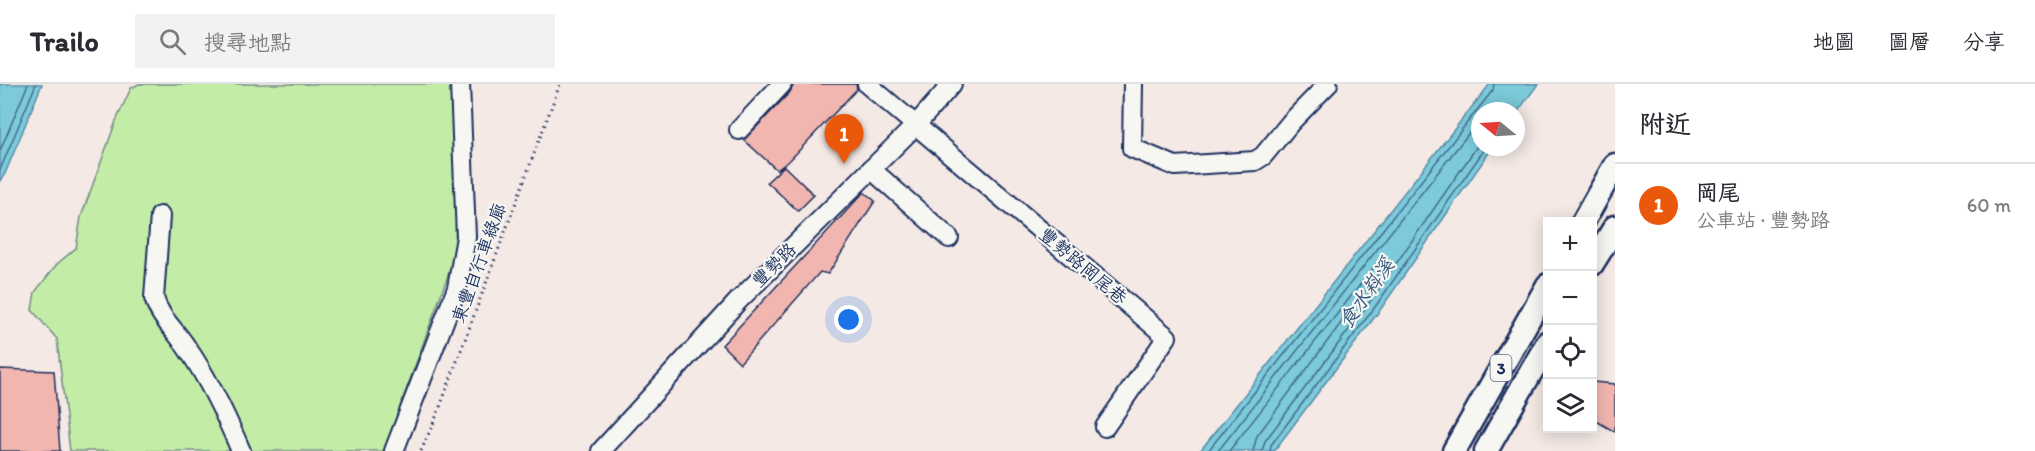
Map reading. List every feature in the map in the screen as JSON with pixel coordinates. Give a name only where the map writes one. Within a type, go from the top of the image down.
[{"type":"main road","points":[[1586,217],[1615,165]]},
{"type":"main road","points":[[1597,257],[1615,227]]},
{"type":"main road","name":"3","points":[[1458,444],[1543,294]]},
{"type":"main road","name":"3","points":[[1487,450],[1543,351]]},
{"type":"main road","points":[[1458,444],[1487,450]]},
{"type":"street","points":[[394,451],[457,288],[464,259],[466,237],[460,84]]},
{"type":"street","points":[[739,130],[782,84]]},
{"type":"street","points":[[867,84],[915,126]]},
{"type":"street","name":"豐勢路","points":[[602,451],[739,300],[915,126],[952,84]]},
{"type":"street","points":[[1133,84],[1132,148],[1174,166],[1255,160],[1263,156],[1291,122],[1328,84]]},
{"type":"street","name":"豐勢路岡尾巷","points":[[915,126],[1167,337],[1105,427]]},
{"type":"street","points":[[871,169],[949,238]]},
{"type":"street","points":[[160,216],[154,298],[156,306],[188,348],[241,451]]},
{"type":"path","name":"東豐自行車綠廊","points":[[421,451],[437,415],[561,84]]},
{"type":"green space","points":[[139,84],[455,84],[457,162],[455,256],[384,451],[70,451],[57,339],[32,310],[35,292],[57,264],[76,248],[81,217],[116,121],[131,88]]},
{"type":"water","points":[[0,84],[42,84],[5,174],[0,181]]},
{"type":"water","points":[[1490,84],[1538,84],[1525,102],[1476,102]]},
{"type":"water","name":"食水嵙溪","points":[[1471,108],[1471,156],[1487,156],[1380,310],[1274,451],[1200,451]]},
{"type":"building","points":[[794,84],[856,84],[857,89],[790,160],[777,170],[744,140],[790,92]]},
{"type":"building","points":[[784,166],[814,195],[798,211],[767,182]]},
{"type":"building","points":[[864,192],[875,201],[828,274],[820,272],[740,363],[722,345]]},
{"type":"building","points":[[0,369],[54,371],[60,451],[0,451]]},
{"type":"building","points":[[1597,382],[1615,384],[1615,432],[1597,421]]},
{"type":"place","name":"岡尾","points":[[844,164]]}]
